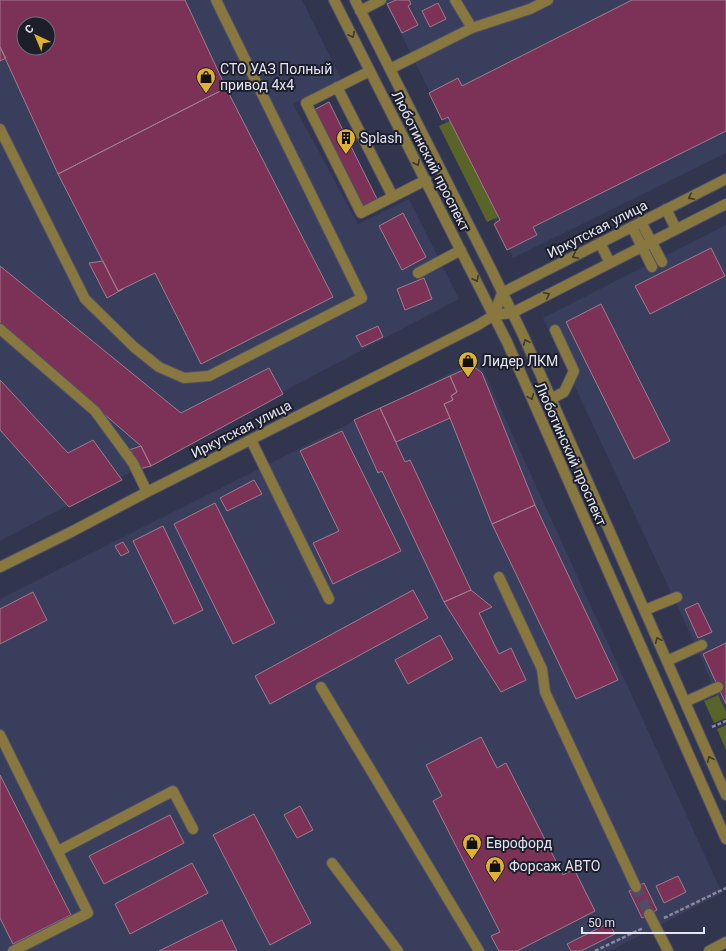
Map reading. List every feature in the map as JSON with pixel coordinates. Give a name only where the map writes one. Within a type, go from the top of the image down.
[{"type":"street","points":[[0,129],[85,299],[134,347],[159,367],[184,378],[209,376],[362,298],[216,0]]},
{"type":"street","name":"Люботинский проспект","points":[[334,0],[494,315],[726,839]]},
{"type":"street","name":"Люботинский проспект","points":[[355,0],[512,312],[726,795]]},
{"type":"street","points":[[360,11],[381,0]]},
{"type":"street","points":[[455,0],[472,28]]},
{"type":"street","points":[[390,69],[472,28],[530,9],[542,1]]},
{"type":"street","points":[[370,71],[306,102],[361,213],[426,180]]},
{"type":"street","points":[[337,87],[393,197]]},
{"type":"street","name":"Иркутская улица","points":[[502,293],[726,179]]},
{"type":"street","name":"Иркутская улица","points":[[0,567],[494,315],[512,312],[726,204]]},
{"type":"street","points":[[666,209],[676,229]]},
{"type":"street","points":[[641,222],[662,262]]},
{"type":"street","points":[[632,227],[652,267]]},
{"type":"street","points":[[600,243],[610,263]]},
{"type":"street","points":[[418,273],[461,250]]},
{"type":"street","points":[[494,315],[502,293]]},
{"type":"street","points":[[0,330],[95,411],[133,463],[148,492]]},
{"type":"street","points":[[551,398],[564,392],[574,371],[555,330]]},
{"type":"street","points":[[251,440],[329,599]]},
{"type":"street","points":[[499,577],[542,669],[545,692],[636,887]]},
{"type":"street","points":[[645,610],[677,597]]},
{"type":"street","points":[[667,661],[702,645]]},
{"type":"street","points":[[321,687],[479,951]]},
{"type":"street","points":[[685,702],[718,687]]},
{"type":"street","points":[[0,735],[88,912],[13,951]]},
{"type":"street","points":[[58,851],[173,791],[194,829]]},
{"type":"street","points":[[332,863],[398,951]]},
{"type":"street","points":[[649,914],[668,951]]},
{"type":"street","points":[[709,951],[726,942]]},
{"type":"path","points":[[712,728],[726,721]]},
{"type":"shaded area","points":[[0,0],[302,0],[341,79],[293,104],[358,224],[409,199],[459,299],[0,541]]},
{"type":"shaded area","points":[[384,0],[726,0],[726,153],[513,258]]},
{"type":"shaded area","points":[[726,225],[726,717],[696,646],[543,318]]},
{"type":"shaded area","points":[[478,359],[722,893],[610,951],[0,951],[0,599]]},
{"type":"green space","points":[[450,121],[498,217],[487,222],[439,126]]},
{"type":"green space","points":[[718,695],[726,712],[726,718],[714,723],[704,701]]},
{"type":"green space","points":[[726,725],[726,750],[717,729]]},
{"type":"building","points":[[0,0],[185,0],[226,88],[58,174],[0,47]]},
{"type":"building","points":[[396,0],[409,0],[411,4],[408,6],[418,25],[402,33],[387,4]]},
{"type":"building","points":[[632,0],[726,0],[726,131],[533,227],[537,235],[507,250],[494,224],[500,220],[448,117],[442,120],[429,93],[458,78],[462,86]]},
{"type":"building","points":[[438,3],[446,19],[430,27],[422,11]]},
{"type":"building","points":[[0,47],[6,58],[0,61]]},
{"type":"building","points":[[226,88],[333,297],[201,364],[155,273],[118,291],[58,174]]},
{"type":"building","name":"Splash","points":[[329,102],[378,201],[364,208],[314,110]]},
{"type":"building","points":[[403,213],[426,257],[402,270],[379,226]]},
{"type":"building","points":[[711,248],[725,276],[650,314],[635,286]]},
{"type":"building","points":[[103,261],[118,291],[123,289],[107,298],[89,263]]},
{"type":"building","points":[[0,266],[181,413],[269,368],[283,394],[151,466],[141,446],[0,324]]},
{"type":"building","points":[[424,278],[432,299],[405,310],[397,289]]},
{"type":"building","points":[[601,304],[670,441],[634,459],[566,322]]},
{"type":"building","points":[[378,326],[383,337],[362,347],[356,336]]},
{"type":"building","points":[[468,368],[476,368],[482,373],[535,505],[492,524],[444,404],[453,400],[451,396],[457,392],[450,376]]},
{"type":"building","points":[[450,376],[457,392],[451,396],[453,400],[444,404],[450,418],[396,442],[380,408]]},
{"type":"building","points":[[0,380],[68,453],[93,440],[122,480],[69,507],[0,430]]},
{"type":"building","points":[[380,408],[405,462],[410,460],[471,590],[444,602],[382,471],[378,473],[354,420]]},
{"type":"building","points":[[342,431],[401,551],[333,584],[313,543],[339,531],[300,451]]},
{"type":"building","points":[[141,446],[151,466],[139,469],[129,450]]},
{"type":"building","points":[[254,480],[262,494],[227,511],[220,498]]},
{"type":"building","points":[[215,503],[275,623],[233,644],[174,524]]},
{"type":"building","points":[[535,505],[618,680],[576,699],[492,524]]},
{"type":"building","points":[[163,526],[203,610],[174,624],[133,541]]},
{"type":"building","points":[[123,542],[129,552],[121,556],[115,546]]},
{"type":"building","points":[[413,590],[428,618],[270,704],[255,676]]},
{"type":"building","points":[[471,590],[492,607],[479,613],[499,654],[511,648],[526,680],[501,692],[444,602]]},
{"type":"building","points":[[33,592],[47,620],[0,644],[0,609]]},
{"type":"building","points":[[698,603],[712,632],[698,638],[685,609]]},
{"type":"building","points":[[440,635],[453,659],[408,684],[395,660]]},
{"type":"building","points":[[726,643],[726,704],[703,654]]},
{"type":"building","points":[[481,737],[497,768],[506,763],[563,875],[574,869],[595,911],[517,951],[499,951],[491,936],[500,932],[433,801],[442,796],[426,765]]},
{"type":"building","points":[[0,775],[71,915],[13,944],[0,918]]},
{"type":"building","points":[[300,806],[313,830],[297,838],[284,815]]},
{"type":"building","points":[[254,814],[311,923],[270,945],[213,835]]},
{"type":"building","points":[[170,815],[184,843],[104,884],[89,856]]},
{"type":"building","points":[[192,863],[208,893],[130,934],[115,904]]},
{"type":"building","points":[[678,876],[686,892],[664,903],[656,886]]},
{"type":"building","points":[[644,883],[657,910],[642,918],[629,891]]},
{"type":"building","points":[[222,920],[237,951],[159,951]]},
{"type":"building","points":[[609,923],[615,934],[581,951],[571,951],[567,944]]},
{"type":"tunnel","points":[[636,887],[649,914]]},
{"type":"place","name":"СТО УАЗ Полный привод 4х4","points":[[206,94]]},
{"type":"place","name":"Splash","points":[[346,155]]},
{"type":"place","name":"Лидер ЛКМ","points":[[468,378]]},
{"type":"place","name":"Еврофорд","points":[[472,860]]},
{"type":"place","name":"Форсаж АВТО","points":[[495,883]]}]
